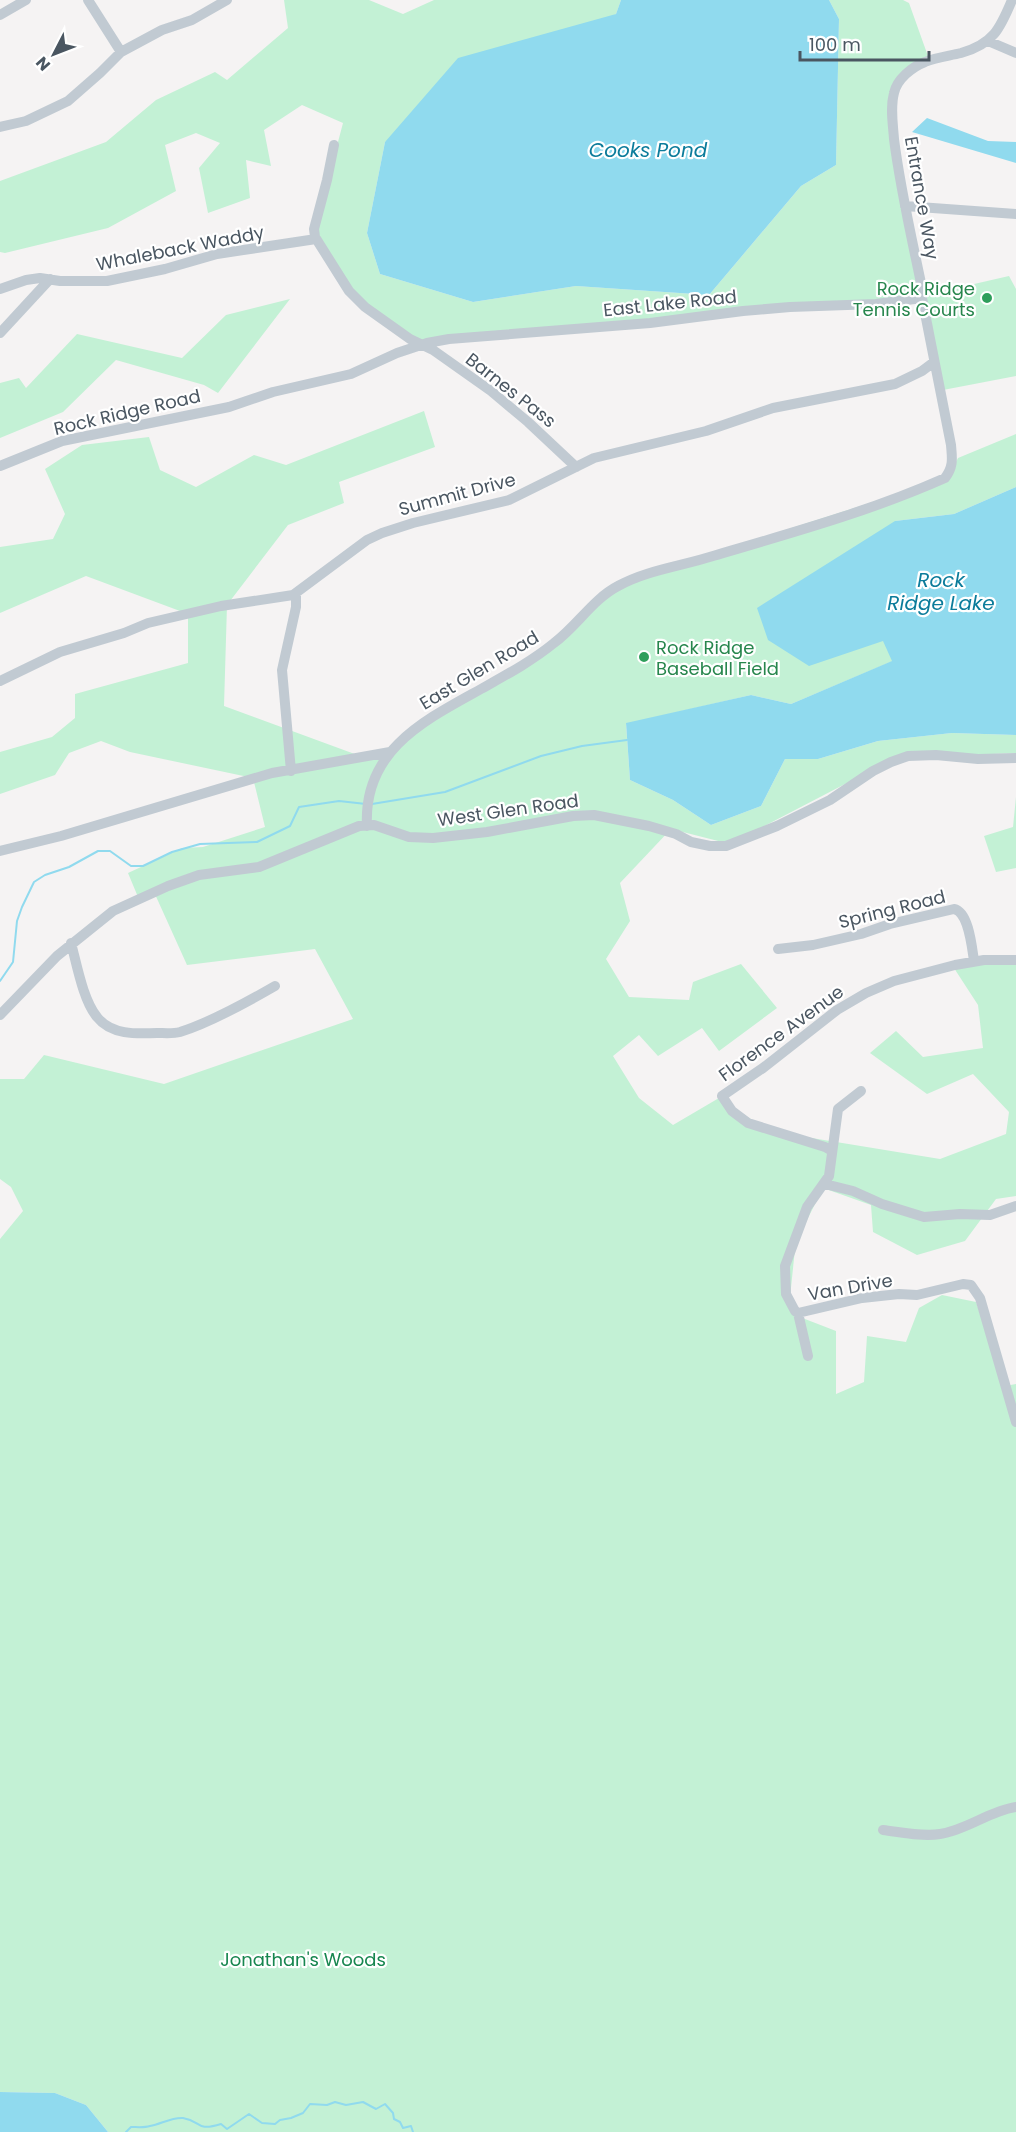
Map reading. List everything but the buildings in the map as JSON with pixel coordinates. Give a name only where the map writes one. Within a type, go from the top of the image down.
[{"type":"street","points":[[0,15],[26,0]]},
{"type":"street","points":[[88,0],[121,52]]},
{"type":"street","points":[[0,127],[26,120],[68,100],[121,52],[162,30],[192,20],[227,0]]},
{"type":"street","points":[[1012,0],[998,30],[988,41],[1016,53]]},
{"type":"street","name":"Entrance Way","points":[[952,466],[951,445],[898,173],[891,112],[893,94],[898,82],[924,62],[961,53],[988,41]]},
{"type":"street","points":[[316,239],[315,218],[327,180],[334,145]]},
{"type":"street","points":[[905,206],[1016,214]]},
{"type":"street","name":"Whaleback Waddy","points":[[50,279],[107,281],[165,270],[217,254],[316,239]]},
{"type":"street","name":"Barnes Pass","points":[[316,239],[349,291],[383,321],[410,339],[433,350],[491,391],[576,467]]},
{"type":"street","points":[[0,289],[26,280],[50,279]]},
{"type":"street","points":[[0,333],[50,279]]},
{"type":"street","name":"East Lake Road","points":[[229,406],[273,392],[351,374],[397,353],[448,339],[650,323],[743,311],[876,304],[922,298]]},
{"type":"street","name":"Summit Drive","points":[[0,681],[60,652],[124,633],[147,622],[296,593],[367,540],[382,533],[413,523],[509,500],[594,458],[706,431],[773,408],[895,384],[922,371],[934,362]]},
{"type":"street","name":"Rock Ridge Road","points":[[0,466],[62,441],[229,406]]},
{"type":"street","name":"East Glen Road","points":[[368,826],[368,799],[378,773],[390,752],[406,735],[431,716],[507,674],[554,644],[577,624],[599,599],[617,586],[640,576],[704,559],[856,512],[945,478],[952,466]]},
{"type":"street","points":[[291,771],[282,670],[296,607],[296,593]]},
{"type":"street","points":[[0,851],[61,836],[272,773],[390,752]]},
{"type":"street","name":"West Glen Road","points":[[0,1015],[71,944],[113,910],[199,875],[259,867],[358,826],[374,825],[408,837],[433,837],[487,832],[594,814],[649,826],[676,834],[691,842],[710,846],[726,846],[777,826],[830,800],[873,771],[908,756],[1016,758]]},
{"type":"street","name":"Spring Road","points":[[778,949],[813,945],[954,909],[964,915],[974,962]]},
{"type":"street","points":[[71,944],[76,965],[97,1017],[109,1028],[124,1032],[178,1033],[257,997],[275,986]]},
{"type":"street","name":"Florence Avenue","points":[[832,1151],[748,1124],[732,1111],[722,1096],[763,1068],[837,1010],[866,993],[894,981],[974,962],[1016,960]]},
{"type":"street","name":"Van Drive","points":[[861,1091],[838,1109],[829,1176],[807,1207],[785,1266],[786,1294],[798,1313],[862,1298],[899,1294],[917,1295],[967,1284],[974,1287],[1016,1422]]},
{"type":"street","points":[[825,1184],[853,1191],[882,1204],[924,1217],[960,1214],[990,1215],[1016,1206]]},
{"type":"street","points":[[798,1313],[808,1356]]},
{"type":"street","points":[[883,1830],[938,1835],[955,1831],[1004,1809],[1016,1807]]},
{"type":"green space","points":[[284,0],[369,0],[403,14],[434,0],[621,0],[616,14],[385,142],[367,233],[380,274],[473,302],[576,286],[709,295],[801,186],[836,165],[839,19],[829,0],[903,0],[909,3],[929,59],[906,72],[890,111],[926,295],[1009,276],[1016,289],[1016,376],[943,390],[925,296],[417,341],[351,296],[314,233],[343,123],[302,105],[264,130],[271,166],[246,160],[250,198],[208,213],[199,168],[220,143],[196,133],[165,145],[176,191],[108,228],[5,253],[0,252],[0,181],[106,142],[156,100],[215,72],[227,80],[288,28]]},
{"type":"green space","points":[[290,299],[218,393],[204,385],[116,360],[63,412],[0,438],[0,383],[19,378],[26,388],[77,334],[182,358],[226,315]]},
{"type":"green space","name":"Jonathan's Woods","points":[[424,411],[435,447],[339,482],[344,503],[288,525],[227,605],[224,706],[371,760],[450,703],[542,652],[617,584],[948,478],[958,458],[1016,434],[1016,487],[954,514],[895,521],[884,641],[893,661],[791,704],[751,695],[626,724],[630,780],[673,800],[711,825],[761,806],[785,759],[818,759],[878,741],[952,733],[1016,735],[1016,753],[895,758],[730,844],[671,829],[620,883],[630,921],[606,959],[629,997],[689,1000],[693,982],[741,964],[777,1008],[719,1051],[702,1028],[658,1056],[639,1035],[613,1056],[639,1098],[673,1125],[719,1098],[769,1131],[940,1159],[1006,1134],[1009,1112],[973,1074],[927,1094],[870,1053],[896,1031],[923,1057],[983,1048],[978,1005],[952,965],[1016,960],[1016,1196],[996,1199],[965,1241],[917,1255],[873,1232],[871,1205],[823,1188],[795,1249],[789,1307],[792,1314],[836,1331],[836,1394],[864,1382],[867,1336],[906,1342],[919,1308],[942,1295],[976,1302],[1005,1386],[1016,1384],[1016,2132],[108,2132],[86,2105],[55,2093],[0,2092],[0,1239],[23,1211],[11,1187],[0,1179],[0,1079],[24,1079],[44,1055],[164,1084],[353,1019],[315,949],[187,965],[154,892],[138,897],[128,873],[182,848],[203,847],[265,827],[253,778],[130,752],[101,741],[69,753],[55,775],[0,794],[0,752],[52,737],[75,718],[75,694],[188,663],[188,614],[86,576],[0,613],[0,547],[53,539],[65,514],[45,469],[82,445],[149,437],[160,470],[196,487],[254,455],[286,465]]},
{"type":"green space","points":[[1016,797],[1016,868],[996,872],[984,836],[1013,827]]},
{"type":"water","name":"Cooks Pond","points":[[621,0],[829,0],[839,19],[836,165],[801,186],[709,295],[576,286],[473,302],[380,274],[367,233],[385,142],[458,58],[616,14]]},
{"type":"water","points":[[927,118],[988,141],[1016,142],[1016,163],[912,132]]},
{"type":"water","name":"Rock Ridge Lake","points":[[1016,487],[1016,735],[952,733],[878,741],[818,759],[785,759],[761,806],[711,825],[673,800],[630,780],[626,723],[751,695],[791,704],[892,661],[883,641],[809,666],[768,640],[757,608],[895,521],[954,514]]},
{"type":"water","points":[[0,2092],[55,2093],[86,2105],[108,2132],[0,2132]]},
{"type":"waterway","points":[[372,804],[445,792],[541,756],[582,746],[627,740]]},
{"type":"waterway","points":[[0,981],[13,962],[17,921],[22,907],[34,882],[45,875],[69,867],[98,851],[110,851],[131,866],[143,866],[172,852],[200,844],[257,842],[290,826],[299,807],[339,801],[366,804]]},
{"type":"waterway","points":[[126,2132],[131,2127],[148,2127],[179,2118],[189,2119],[207,2127],[221,2124],[227,2129],[249,2114],[262,2123],[275,2124],[280,2120],[303,2113],[310,2104],[327,2105],[335,2102],[346,2105],[363,2102],[376,2109],[385,2104],[393,2113],[394,2119],[400,2122],[403,2128],[411,2126],[413,2132]]},
{"type":"place","name":"Rock Ridge Tennis Courts","points":[[987,298]]},
{"type":"place","name":"Rock Ridge Baseball Field","points":[[644,657]]}]
